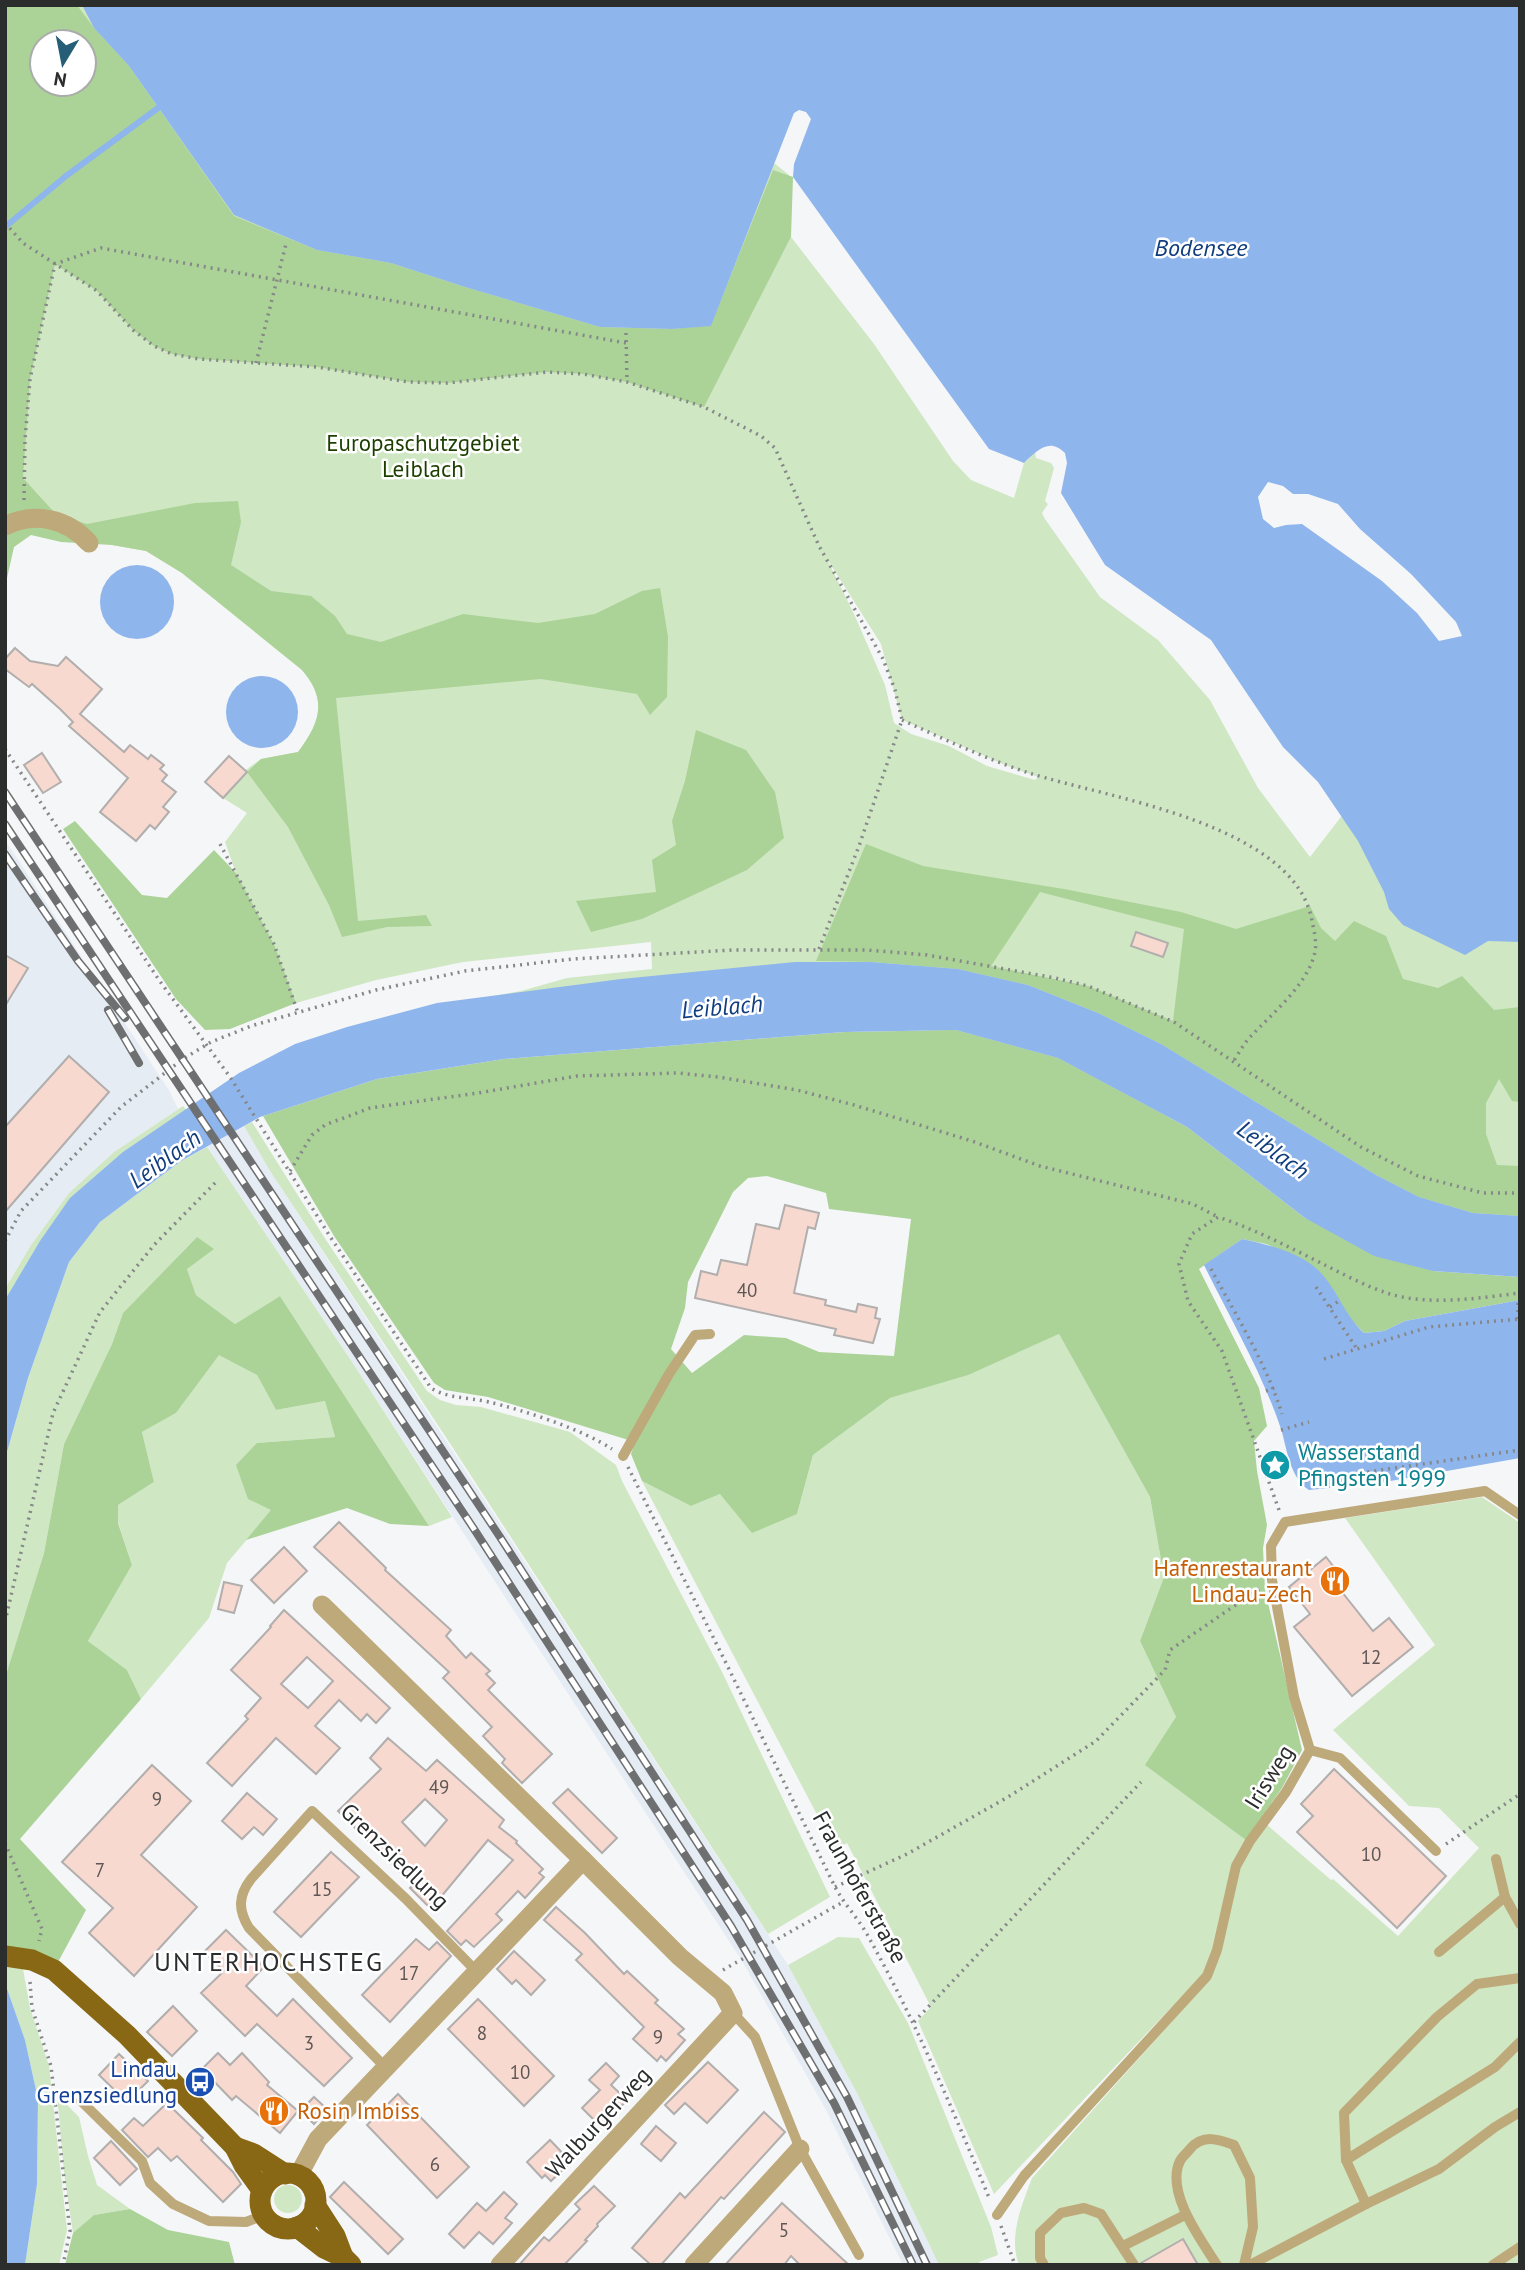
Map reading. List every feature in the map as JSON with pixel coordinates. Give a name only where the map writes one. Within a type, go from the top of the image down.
[{"type":"main road","points":[[13,1957],[41,1963],[54,1970],[127,2035],[235,2147],[262,2190]]},
{"type":"main road","points":[[235,2147],[254,2154],[312,2186],[316,2205],[347,2261]]},
{"type":"main road","points":[[292,2175],[271,2179],[262,2190],[260,2200],[264,2215],[280,2228],[297,2227],[309,2219],[316,2205]]},
{"type":"main road","points":[[297,2227],[324,2248],[347,2261]]},
{"type":"street","points":[[5,526],[25,519],[41,518],[63,523],[79,532],[89,543]]},
{"type":"street","points":[[322,1605],[680,1957],[723,1993],[733,2013]]},
{"type":"street","points":[[292,2175],[318,2139],[583,1860]]},
{"type":"street","name":"Walburgerweg","points":[[500,2265],[733,2013]]},
{"type":"street","points":[[694,2265],[800,2148]]},
{"type":"lane","points":[[623,1456],[669,1374],[695,1335],[710,1334]]},
{"type":"lane","points":[[1285,1522],[1485,1491],[1520,1515]]},
{"type":"lane","name":"Irisweg","points":[[997,2215],[1024,2176],[1207,1976],[1217,1950],[1236,1866],[1250,1841],[1286,1792],[1310,1750],[1294,1697],[1272,1580],[1271,1546],[1285,1522]]},
{"type":"lane","points":[[1310,1750],[1340,1758],[1436,1851]]},
{"type":"lane","name":"Grenzsiedlung","points":[[386,2068],[249,1927],[240,1910],[243,1890],[312,1811],[406,1899],[477,1972]]},
{"type":"lane","points":[[1496,1859],[1505,1897],[1520,1924]]},
{"type":"lane","points":[[1439,1952],[1505,1897]]},
{"type":"lane","points":[[1366,2204],[1346,2160],[1344,2113],[1437,2017],[1477,1983],[1520,1978]]},
{"type":"lane","points":[[733,2013],[755,2037],[800,2148],[859,2255]]},
{"type":"lane","points":[[1346,2160],[1495,2067],[1520,2042]]},
{"type":"lane","points":[[81,2101],[142,2161],[150,2183],[173,2204],[209,2221],[246,2222],[264,2215]]},
{"type":"lane","points":[[1250,2265],[1439,2169],[1495,2127],[1520,2112]]},
{"type":"lane","points":[[1217,2265],[1185,2215],[1177,2178],[1180,2162],[1196,2142],[1215,2138],[1234,2145],[1250,2178],[1253,2227],[1244,2265]]},
{"type":"lane","points":[[1044,2265],[1040,2258],[1040,2233],[1061,2213],[1084,2208],[1101,2214],[1134,2265]]},
{"type":"lane","points":[[1123,2246],[1185,2215]]},
{"type":"lane","points":[[1493,2265],[1520,2247]]},
{"type":"path","points":[[5,223],[23,243],[97,291],[134,330],[154,346],[172,354],[200,359],[317,367],[408,382],[447,383],[547,372],[583,374],[627,382],[704,408],[761,436],[775,448],[819,546],[883,659],[895,690],[902,720],[859,846],[819,949]]},
{"type":"path","points":[[256,363],[286,244]]},
{"type":"path","points":[[55,264],[101,248],[626,343]]},
{"type":"path","points":[[25,519],[23,478],[30,379],[55,264]]},
{"type":"path","points":[[626,333],[627,382]]},
{"type":"path","points":[[902,720],[1005,765],[1221,829],[1265,855],[1292,878],[1310,906],[1316,952],[1300,983],[1277,1011],[1249,1038],[1233,1062]]},
{"type":"path","points":[[5,750],[159,980],[230,1077],[430,1388],[443,1395],[488,1402],[571,1429],[605,1444],[623,1456]]},
{"type":"path","points":[[220,844],[274,944],[298,1013]]},
{"type":"path","points":[[5,1241],[21,1211],[121,1107],[167,1070],[207,1044],[251,1026],[420,979],[505,966],[674,952],[819,949],[927,955],[1088,986],[1174,1022],[1361,1147],[1418,1176],[1483,1193],[1520,1193]]},
{"type":"path","points":[[290,1171],[312,1135],[325,1125],[370,1108],[577,1076],[677,1073],[718,1077],[797,1090],[854,1105],[946,1132],[1040,1166],[1193,1204],[1391,1294],[1467,1300],[1520,1293]]},
{"type":"path","points":[[5,1622],[53,1413],[100,1311],[154,1245],[216,1182]]},
{"type":"path","points":[[1217,1217],[1192,1234],[1179,1264],[1188,1301],[1222,1351],[1274,1499],[1285,1522]]},
{"type":"path","points":[[1211,1269],[1256,1349],[1274,1388],[1282,1415]]},
{"type":"path","points":[[1316,1287],[1357,1349]]},
{"type":"path","points":[[1324,1359],[1429,1327],[1519,1319],[1518,1300]]},
{"type":"path","points":[[1329,1307],[1339,1301]]},
{"type":"path","points":[[1266,1391],[1274,1388]]},
{"type":"path","points":[[1281,1430],[1309,1422]]},
{"type":"path","points":[[1305,1481],[1520,1450]]},
{"type":"path","name":"Fraunhoferstraße","points":[[623,1456],[835,1887],[867,1934],[913,2022],[997,2215],[1015,2265]]},
{"type":"path","points":[[1379,1483],[1380,1469]]},
{"type":"path","points":[[835,1887],[907,1854],[1008,1797],[1096,1741],[1165,1670],[1170,1650],[1272,1580]]},
{"type":"path","points":[[913,2022],[1141,1782]]},
{"type":"path","points":[[1436,1851],[1520,1794]]},
{"type":"path","points":[[5,1843],[42,1929],[39,1941]]},
{"type":"path","points":[[741,1958],[843,1902]]},
{"type":"path","points":[[30,1980],[32,2008],[51,2066],[70,2231],[63,2265]]},
{"type":"shaded area","points":[[5,840],[170,1092],[178,1109],[114,1152],[69,1193],[31,1245],[5,1289]]},
{"type":"shaded area","points":[[244,1126],[270,1171],[788,1965],[857,2093],[939,2265],[903,2265],[826,2110],[742,1961],[352,1362],[207,1147]]},
{"type":"green space","name":"Europaschutzgebiet Leiblach","points":[[5,5],[123,5],[774,163],[789,175],[776,219],[705,404],[791,237],[874,344],[953,461],[971,480],[1014,498],[1024,463],[1035,453],[1036,458],[1051,463],[1054,468],[1045,501],[1048,504],[1042,513],[1045,519],[1100,597],[1158,640],[1210,700],[1258,788],[1310,857],[1412,725],[1520,693],[1520,1244],[851,1002],[272,1095],[87,1223],[5,1370],[5,1289],[31,1245],[69,1193],[114,1152],[183,1106],[188,1112],[279,1052],[422,1009],[521,991],[567,978],[652,969],[651,942],[463,962],[376,980],[296,1003],[274,944],[236,873],[225,842],[247,813],[223,798],[243,772],[261,759],[298,752],[312,731],[318,711],[318,701],[310,681],[302,670],[182,573],[146,551],[112,545],[57,515],[34,490],[23,484]],"holes":[[[826,557],[881,644],[902,720],[1038,777],[1035,780],[987,766],[949,746],[911,734],[894,723],[885,685]]]},
{"type":"green space","points":[[5,5],[77,5],[94,28],[28,28],[28,98],[98,98],[98,32],[129,66],[234,216],[317,250],[391,263],[600,327],[672,329],[711,325],[773,170],[793,177],[791,237],[704,407],[627,382],[583,374],[547,372],[447,383],[408,382],[317,367],[199,359],[172,354],[154,346],[133,330],[97,291],[55,264],[30,379],[23,478],[57,515],[87,524],[195,503],[238,501],[241,522],[231,565],[271,591],[311,596],[335,616],[347,634],[381,642],[463,614],[538,623],[595,614],[642,591],[660,588],[668,637],[667,697],[650,715],[637,694],[541,679],[336,698],[358,921],[426,915],[432,926],[387,927],[342,937],[329,905],[288,827],[247,772],[261,759],[298,752],[312,731],[318,701],[302,670],[182,573],[146,551],[112,545],[61,542],[31,535],[14,547],[5,587]]},
{"type":"green space","points":[[696,730],[746,750],[775,792],[784,838],[747,870],[642,919],[591,932],[576,901],[656,892],[652,860],[676,845],[672,821],[685,781]]},
{"type":"green space","points":[[75,821],[142,895],[167,898],[214,850],[236,873],[274,944],[296,1003],[230,1029],[205,1030],[176,999],[63,829]]},
{"type":"green space","points":[[866,844],[923,866],[1064,889],[1181,912],[1236,929],[1310,906],[1321,928],[1335,941],[1354,921],[1386,936],[1403,979],[1438,988],[1462,976],[1494,1010],[1520,1007],[1520,1102],[1512,1101],[1499,1079],[1486,1103],[1486,1134],[1497,1165],[1520,1166],[1520,1216],[1473,1213],[1419,1197],[1376,1175],[1161,1044],[1098,1013],[1028,985],[958,969],[816,961]],"holes":[[[1040,892],[1184,929],[1173,1021],[1088,986],[991,966]]]},
{"type":"green space","points":[[956,1030],[1058,1058],[1187,1127],[1305,1218],[1433,1271],[1520,1277],[1520,1300],[1405,1321],[1384,1331],[1364,1333],[1351,1320],[1339,1301],[1293,1255],[1266,1244],[1242,1239],[1199,1269],[1259,1388],[1267,1426],[1254,1441],[1267,1525],[1263,1548],[1265,1590],[1302,1750],[1282,1788],[1246,1840],[1145,1765],[1176,1717],[1140,1641],[1164,1577],[1150,1497],[1059,1334],[968,1375],[890,1398],[813,1455],[797,1514],[752,1533],[720,1494],[691,1506],[642,1481],[631,1454],[635,1442],[488,1397],[445,1390],[434,1383],[334,1236],[263,1116],[377,1079],[504,1059],[844,1032]],"holes":[[[767,1176],[826,1193],[829,1209],[911,1219],[894,1356],[819,1352],[786,1338],[744,1335],[692,1373],[671,1349],[685,1308],[688,1282],[733,1192],[748,1178]]]},
{"type":"green space","points":[[252,1122],[326,1240],[427,1391],[440,1400],[456,1405],[481,1407],[570,1432],[616,1465],[722,1672],[830,1897],[768,1934],[270,1171],[244,1126]]},
{"type":"green space","points":[[207,1147],[352,1362],[452,1517],[429,1526],[280,1296],[235,1324],[196,1295],[187,1269],[197,1237],[123,1313],[112,1344],[64,1444],[44,1553],[5,1678],[5,1459],[28,1378],[69,1262],[100,1222],[181,1161]]},
{"type":"green space","points":[[197,1237],[214,1249],[187,1269],[196,1295],[235,1324],[280,1296],[429,1526],[390,1524],[347,1508],[246,1540],[271,1510],[248,1499],[236,1465],[257,1443],[335,1437],[325,1401],[276,1410],[257,1375],[219,1355],[176,1413],[142,1432],[154,1482],[118,1505],[118,1523],[132,1565],[88,1641],[127,1670],[141,1699],[20,1839],[86,1910],[57,1964],[5,1949],[5,1678],[44,1553],[64,1444],[112,1344],[123,1313]]},
{"type":"green space","points":[[1059,1334],[1150,1497],[1164,1577],[1140,1641],[1176,1717],[1246,1840],[1203,1974],[994,2194],[918,2021],[931,2007],[847,1843],[835,1849],[642,1481],[691,1506],[720,1494],[797,1514],[813,1455],[890,1398],[968,1374]]},
{"type":"green space","points":[[219,1354],[257,1375],[276,1410],[325,1401],[335,1437],[257,1443],[272,1510],[227,1563],[209,1618],[141,1699],[127,1670],[88,1641],[132,1565],[118,1522],[118,1505],[154,1482],[142,1432],[176,1413]]},
{"type":"green space","points":[[1482,1497],[1520,1523],[1520,2265],[1019,2265],[1016,2232],[1032,2178],[1210,1979],[1239,1868],[1266,1824],[1398,1936],[1479,1848],[1439,1808],[1409,1806],[1333,1730],[1435,1645],[1345,1518]]},
{"type":"green space","points":[[838,1937],[859,1938],[908,2023],[991,2227],[998,2255],[979,2262],[980,2265],[939,2265],[857,2093],[788,1965]]},
{"type":"green space","points":[[5,1967],[23,1969],[30,2008],[49,2066],[67,2230],[59,2265],[25,2265],[37,2184],[38,2099],[25,2040],[5,1983]]},
{"type":"green space","points":[[57,2095],[79,2117],[97,2185],[130,2209],[94,2215],[73,2233],[64,2172]]},
{"type":"green space","points":[[288,2185],[298,2189],[302,2199],[298,2209],[288,2213],[278,2209],[274,2199],[278,2189]]},
{"type":"green space","points":[[130,2209],[168,2230],[229,2242],[235,2265],[65,2265],[73,2233],[94,2215]]},
{"type":"water","name":"Bodensee","points":[[82,5],[1520,5],[1520,942],[1488,941],[1465,955],[1403,925],[1389,909],[1384,892],[1358,841],[1318,782],[1283,747],[1211,640],[1105,565],[1061,493],[1067,463],[1065,453],[1059,448],[1048,446],[1038,450],[1024,463],[989,449],[793,177],[794,164],[811,119],[806,112],[799,110],[794,113],[711,326],[672,329],[600,327],[391,263],[317,250],[234,215],[129,66],[98,32],[98,28],[94,28]],"holes":[[[1268,482],[1283,486],[1293,494],[1308,494],[1338,504],[1360,529],[1411,574],[1456,622],[1462,636],[1439,641],[1417,613],[1382,581],[1302,524],[1274,528],[1263,519],[1258,497]]]},
{"type":"water","points":[[137,565],[151,568],[163,576],[171,588],[174,602],[171,616],[163,628],[151,636],[137,639],[123,636],[111,628],[103,616],[100,602],[103,588],[111,576],[123,568]]},
{"type":"water","points":[[269,676],[288,686],[296,698],[296,726],[288,738],[276,746],[255,748],[236,738],[228,726],[226,705],[236,686],[248,678]]},
{"type":"water","name":"Leiblach","points":[[795,962],[871,962],[958,969],[1028,985],[1098,1013],[1161,1044],[1376,1175],[1419,1197],[1473,1213],[1520,1216],[1520,1277],[1433,1271],[1374,1256],[1305,1218],[1187,1127],[1058,1058],[956,1030],[844,1032],[504,1059],[377,1079],[260,1117],[181,1161],[100,1222],[69,1262],[28,1378],[5,1459],[5,1300],[40,1241],[70,1198],[123,1152],[239,1073],[295,1044],[437,1003],[621,979]]},
{"type":"water","points":[[1242,1239],[1282,1250],[1301,1258],[1318,1270],[1364,1333],[1384,1331],[1405,1321],[1520,1300],[1520,1458],[1379,1483],[1309,1490],[1294,1472],[1266,1389],[1204,1265]]},
{"type":"water","points":[[5,1983],[25,2040],[38,2099],[37,2184],[25,2265],[5,2265]]},
{"type":"building","points":[[15,648],[30,661],[58,666],[66,657],[102,689],[80,714],[124,752],[130,745],[148,759],[151,755],[164,765],[160,769],[167,775],[162,781],[176,792],[163,807],[169,812],[155,829],[150,825],[136,841],[100,812],[128,778],[69,726],[73,722],[32,684],[29,687],[5,669],[5,659]]},
{"type":"building","points":[[42,753],[61,782],[43,793],[24,765]]},
{"type":"building","points":[[229,756],[247,772],[223,798],[205,782]]},
{"type":"building","points":[[1136,932],[1168,943],[1163,957],[1131,946]]},
{"type":"building","points":[[5,955],[28,968],[5,1006]]},
{"type":"building","points":[[69,1056],[109,1092],[5,1212],[5,1127]]},
{"type":"building","points":[[785,1205],[819,1213],[815,1229],[808,1227],[794,1293],[826,1300],[825,1305],[856,1312],[858,1304],[877,1308],[875,1318],[880,1319],[873,1343],[834,1335],[836,1329],[695,1298],[701,1271],[717,1275],[721,1260],[747,1265],[756,1224],[779,1229]]},
{"type":"building","points":[[339,1522],[386,1568],[385,1570],[451,1630],[446,1636],[466,1658],[471,1653],[490,1671],[486,1674],[495,1683],[488,1690],[552,1754],[522,1783],[502,1763],[505,1759],[483,1736],[492,1727],[443,1678],[449,1672],[314,1547]]},
{"type":"building","points":[[284,1547],[307,1571],[274,1603],[251,1580]]},
{"type":"building","points":[[1326,1557],[1349,1586],[1342,1592],[1373,1631],[1389,1618],[1413,1647],[1352,1696],[1294,1627],[1310,1614],[1289,1587]]},
{"type":"building","points":[[224,1582],[242,1586],[234,1613],[218,1609]]},
{"type":"building","points":[[284,1610],[390,1708],[376,1723],[367,1714],[361,1721],[339,1700],[315,1726],[340,1748],[316,1774],[276,1738],[232,1786],[207,1763],[248,1719],[245,1716],[261,1698],[231,1670]],"holes":[[[307,1657],[333,1681],[308,1708],[281,1684]]]},
{"type":"building","points":[[388,1738],[426,1771],[437,1760],[504,1820],[499,1827],[517,1841],[543,1869],[539,1873],[544,1877],[525,1898],[518,1891],[496,1914],[502,1920],[474,1947],[466,1940],[461,1945],[447,1931],[513,1860],[488,1840],[431,1909],[410,1888],[413,1885],[338,1811],[381,1769],[370,1758]],"holes":[[[425,1799],[447,1820],[425,1846],[402,1822]]]},
{"type":"building","points":[[152,1765],[191,1801],[141,1855],[197,1907],[134,1976],[89,1933],[113,1908],[62,1862]]},
{"type":"building","points":[[1334,1769],[1446,1876],[1397,1928],[1297,1832],[1313,1816],[1301,1804]]},
{"type":"building","points":[[568,1789],[617,1838],[602,1853],[553,1803]]},
{"type":"building","points":[[247,1793],[277,1819],[263,1835],[254,1827],[242,1839],[222,1821]]},
{"type":"building","points":[[331,1852],[359,1877],[301,1937],[274,1912]]},
{"type":"building","points":[[556,1907],[624,1974],[627,1971],[658,2000],[655,2003],[684,2029],[678,2034],[685,2040],[666,2061],[661,2056],[657,2061],[633,2039],[644,2027],[576,1960],[582,1954],[544,1920]]},
{"type":"building","points":[[226,1930],[264,1967],[246,1986],[277,2016],[293,1999],[352,2058],[324,2086],[257,2024],[245,2036],[201,1993],[224,1971],[204,1952]]},
{"type":"building","points":[[416,1939],[429,1950],[437,1942],[451,1956],[390,2022],[362,1995]]},
{"type":"building","points":[[514,1951],[545,1980],[531,1995],[516,1980],[512,1984],[497,1969]]},
{"type":"building","points":[[478,1999],[554,2076],[524,2106],[448,2029]]},
{"type":"building","points":[[173,2006],[197,2031],[172,2056],[147,2032]]},
{"type":"building","points":[[218,2053],[230,2065],[242,2053],[269,2082],[267,2085],[298,2111],[280,2133],[236,2096],[232,2100],[202,2069]]},
{"type":"building","points":[[119,2054],[148,2081],[127,2102],[99,2075]]},
{"type":"building","points":[[708,2062],[738,2090],[707,2123],[685,2103],[674,2114],[665,2105]]},
{"type":"building","points":[[606,2063],[619,2076],[611,2085],[627,2100],[601,2127],[582,2108],[600,2090],[589,2080]]},
{"type":"building","points":[[398,2094],[469,2167],[437,2198],[367,2125]]},
{"type":"building","points":[[314,2097],[327,2109],[314,2124],[300,2111]]},
{"type":"building","points":[[167,2103],[203,2138],[201,2140],[233,2172],[241,2184],[223,2202],[177,2156],[171,2161],[158,2148],[148,2157],[122,2130],[134,2118],[143,2126]]},
{"type":"building","points":[[764,2112],[785,2132],[724,2199],[721,2197],[661,2265],[651,2265],[632,2248],[680,2193],[685,2198]]},
{"type":"building","points":[[656,2126],[676,2143],[661,2161],[641,2144]]},
{"type":"building","points":[[550,2140],[571,2162],[551,2181],[545,2175],[542,2178],[527,2162]]},
{"type":"building","points":[[111,2141],[137,2169],[120,2185],[94,2158]]},
{"type":"building","points":[[344,2182],[403,2239],[388,2254],[330,2197]]},
{"type":"building","points":[[594,2186],[615,2206],[597,2224],[585,2240],[587,2241],[564,2265],[519,2265],[544,2237],[549,2241],[580,2209],[575,2204]]},
{"type":"building","points":[[504,2192],[517,2204],[505,2218],[512,2223],[493,2244],[479,2232],[464,2248],[449,2234],[477,2203],[486,2211]]},
{"type":"building","points":[[782,2203],[849,2265],[800,2265],[791,2256],[784,2265],[725,2265]]},
{"type":"building","points":[[1183,2239],[1198,2265],[1141,2265],[1141,2263]]},
{"type":"waterway","points":[[5,227],[66,176],[158,108]]},
{"type":"railway","points":[[5,792],[500,1537],[747,1920],[847,2097],[927,2265]]},
{"type":"railway","points":[[5,824],[474,1529],[731,1926],[834,2103],[913,2265]]},
{"type":"railway","points":[[5,854],[78,961],[125,1018]]},
{"type":"railway","points":[[108,1010],[139,1063]]},
{"type":"place","name":"Wasserstand Pfingsten 1999","points":[[1275,1465]]},
{"type":"place","name":"Hafenrestaurant Lindau-Zech","points":[[1335,1581]]},
{"type":"place","name":"Lindau Grenzsiedlung","points":[[200,2082]]},
{"type":"place","name":"Rosin Imbiss","points":[[274,2111]]},
{"type":"district","name":"UNTERHOCHSTEG","points":[[269,1962]]}]
